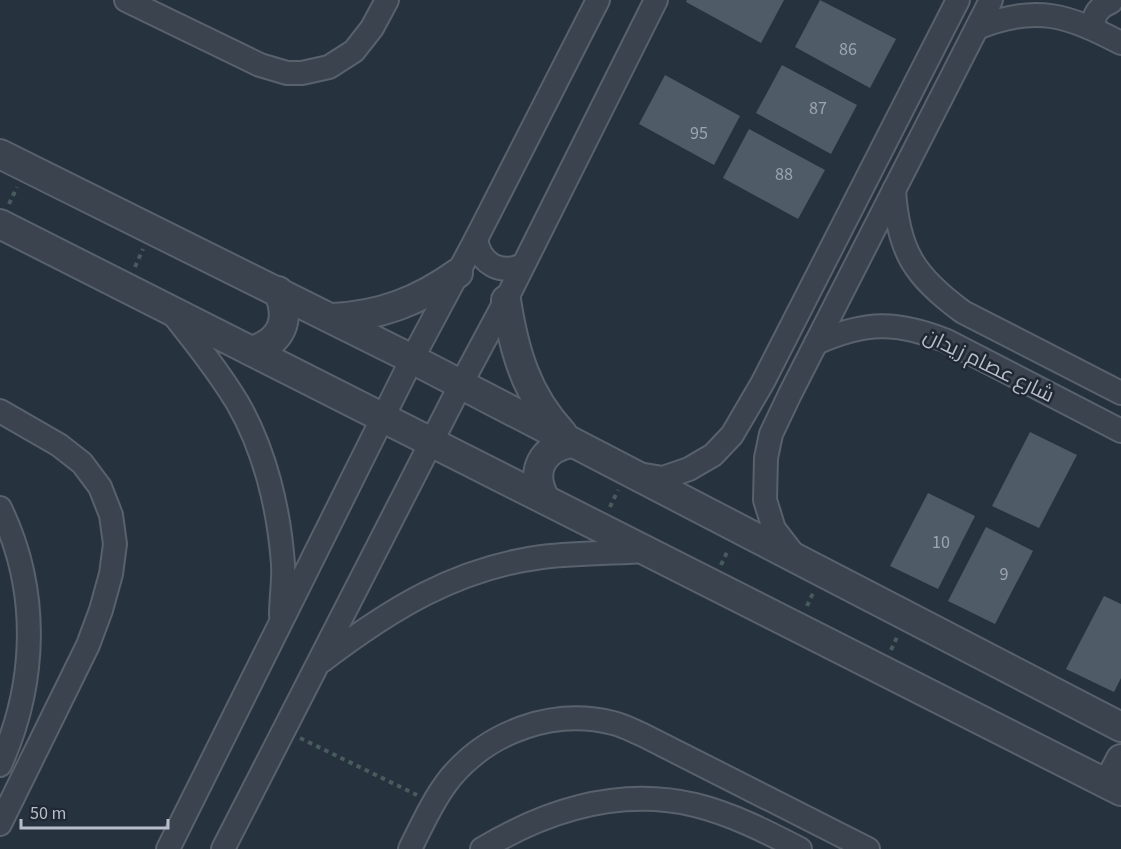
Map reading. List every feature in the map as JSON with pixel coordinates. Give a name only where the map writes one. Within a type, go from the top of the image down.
[{"type":"street","points":[[126,0],[260,65],[287,73],[302,73],[329,67],[354,51],[368,34],[387,0]]},
{"type":"street","points":[[168,849],[412,359],[598,0]]},
{"type":"street","points":[[223,849],[506,300],[656,0]]},
{"type":"street","points":[[632,472],[663,478],[689,469],[713,455],[732,435],[763,382],[958,0]]},
{"type":"street","points":[[795,556],[774,529],[765,500],[766,458],[771,434],[991,0]]},
{"type":"street","points":[[1094,29],[1096,12],[1113,3]]},
{"type":"street","points":[[977,28],[999,19],[1022,15],[1046,15],[1069,19],[1121,43]]},
{"type":"street","points":[[0,154],[332,318],[1121,727]]},
{"type":"street","name":"شارع عصام زيدان","points":[[894,190],[896,220],[905,248],[920,273],[940,295],[963,312],[1121,393]]},
{"type":"street","points":[[2,219],[125,288],[1114,788],[1121,759]]},
{"type":"street","points":[[476,239],[481,256],[488,263],[505,270],[523,265]]},
{"type":"street","points":[[332,318],[370,315],[399,307],[425,295],[458,273]]},
{"type":"street","points":[[251,351],[264,348],[274,340],[281,329],[285,316],[278,291]]},
{"type":"street","points":[[506,300],[512,340],[526,379],[546,415],[572,443]]},
{"type":"street","points":[[170,310],[206,356],[238,404],[261,455],[276,509],[283,566],[280,622]]},
{"type":"street","points":[[947,341],[948,326],[957,314],[963,312]]},
{"type":"street","name":"شارع عصام زيدان","points":[[816,343],[842,332],[868,326],[922,331],[947,341],[1121,431]]},
{"type":"street","points":[[763,382],[768,393],[773,396],[779,398],[790,394]]},
{"type":"street","points":[[0,411],[59,445],[82,463],[100,487],[111,515],[115,544],[111,574],[88,645],[0,824]]},
{"type":"street","points":[[545,499],[537,479],[539,468],[551,450],[572,443]]},
{"type":"street","points":[[0,508],[10,528],[23,571],[30,615],[29,660],[22,704],[0,765]]},
{"type":"street","points":[[316,666],[366,628],[406,602],[461,578],[495,567],[541,557],[647,551]]},
{"type":"street","points":[[22,704],[53,719]]},
{"type":"street","points":[[410,849],[451,778],[471,756],[496,738],[524,726],[554,720],[584,718],[614,723],[643,735],[868,849]]},
{"type":"street","points":[[482,849],[513,830],[549,815],[586,804],[658,799],[695,805],[733,817],[800,849]]},
{"type":"street","points":[[767,833],[781,805]]},
{"type":"path","points":[[2,219],[26,167]]},
{"type":"path","points":[[125,288],[152,229]]},
{"type":"path","points":[[600,527],[632,472]]},
{"type":"path","points":[[712,584],[739,527]]},
{"type":"path","points":[[797,627],[824,572]]},
{"type":"path","points":[[881,670],[907,615]]},
{"type":"path","points":[[283,730],[434,804]]},
{"type":"building","points":[[687,0],[784,0],[761,43],[686,2]]},
{"type":"building","points":[[820,0],[896,39],[870,88],[795,47]]},
{"type":"building","points":[[782,65],[857,105],[831,154],[756,113]]},
{"type":"building","points":[[665,75],[740,116],[714,165],[639,124]]},
{"type":"building","points":[[749,129],[825,170],[798,219],[723,178]]},
{"type":"building","points":[[1030,432],[1077,455],[1039,528],[992,506]]},
{"type":"building","points":[[928,493],[975,516],[938,589],[890,566]]},
{"type":"building","points":[[986,527],[1033,551],[995,624],[948,601]]},
{"type":"building","points":[[1104,596],[1121,604],[1121,678],[1114,692],[1066,669]]}]
